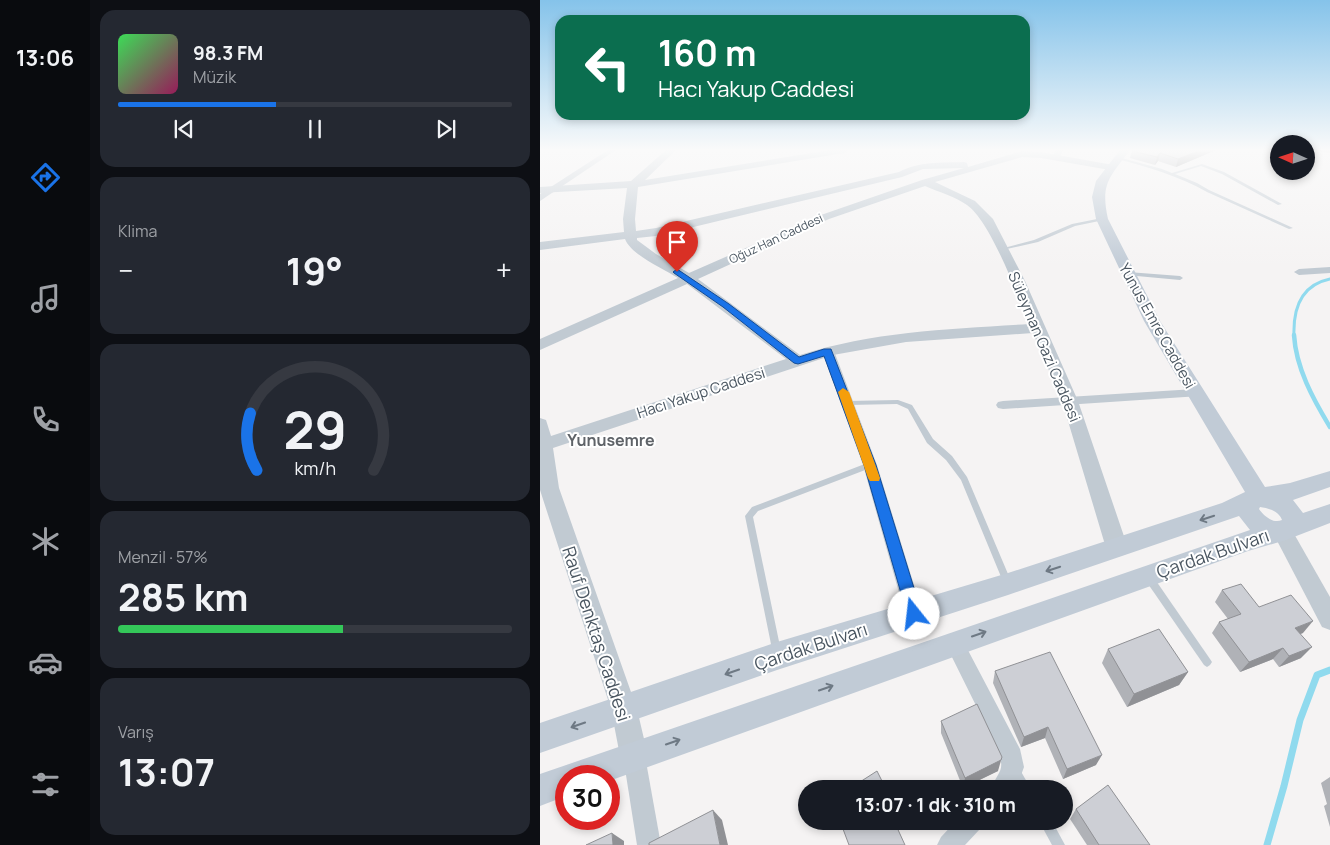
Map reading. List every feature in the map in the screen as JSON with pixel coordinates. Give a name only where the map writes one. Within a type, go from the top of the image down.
[{"type":"main road","name":"Yunus Emre Caddesi","points":[[1098,189],[1097,194],[1102,219],[1127,274],[1152,321],[1256,498]]},
{"type":"main road","name":"Çardak Bulvarı","points":[[540,738],[777,656],[1117,548],[1230,510],[1256,498],[1290,492],[1330,479]]},
{"type":"main road","points":[[1256,498],[1248,504],[1247,510],[1252,520],[1268,530],[1285,530]]},
{"type":"main road","name":"Çardak Bulvarı","points":[[608,765],[1330,513]]},
{"type":"main road","points":[[540,790],[555,784]]},
{"type":"street","points":[[540,190],[562,189]]},
{"type":"street","points":[[632,189],[628,219],[631,241],[689,279],[798,361]]},
{"type":"street","points":[[540,246],[656,232],[837,189]]},
{"type":"street","name":"Oğuz Han Caddesi","points":[[540,345],[832,214],[904,189]]},
{"type":"street","name":"Süleyman Gazi Caddesi","points":[[941,189],[977,207],[988,219],[1039,328],[1070,401],[1117,548]]},
{"type":"street","points":[[540,198],[553,190]]},
{"type":"street","points":[[1299,272],[1330,270]]},
{"type":"street","name":"Hacı Yakup Caddesi","points":[[541,434],[828,351],[882,340],[1039,328]]},
{"type":"street","points":[[828,351],[870,465],[914,614]]},
{"type":"street","points":[[1003,405],[1195,393]]},
{"type":"street","name":"Rauf Denktaş Caddesi","points":[[541,434],[542,469],[624,709],[649,845]]},
{"type":"street","points":[[1285,530],[1328,615]]},
{"type":"street","points":[[954,643],[1006,742],[1014,770],[1009,780]]},
{"type":"street","points":[[949,845],[963,830]]},
{"type":"lane","points":[[1206,189],[1291,228]]},
{"type":"lane","points":[[1253,189],[1280,204]]},
{"type":"lane","points":[[1002,249],[1036,241],[1074,225],[1102,219]]},
{"type":"lane","points":[[1127,274],[1180,278]]},
{"type":"lane","points":[[848,403],[898,402],[910,407],[930,441],[949,458],[964,479],[1008,584]]},
{"type":"lane","points":[[777,656],[749,516],[755,509],[870,465]]},
{"type":"lane","points":[[1148,576],[1207,662]]},
{"type":"lane","points":[[1014,770],[1020,780]]},
{"type":"lane","points":[[1050,830],[1059,845]]},
{"type":"building","points":[[1241,584],[1259,607],[1291,595],[1313,621],[1295,628],[1312,647],[1289,656],[1283,648],[1249,662],[1219,622],[1241,614],[1222,590]]},
{"type":"building","points":[[1159,629],[1188,672],[1134,694],[1108,649]]},
{"type":"building","points":[[1050,652],[1102,755],[1067,769],[1048,727],[1024,737],[995,671]]},
{"type":"building","points":[[977,704],[1002,757],[1001,760],[965,778],[941,721]]},
{"type":"building","points":[[877,771],[882,780],[863,780]]},
{"type":"building","points":[[1108,785],[1150,845],[1099,845],[1076,809]]},
{"type":"building","points":[[713,810],[720,845],[649,845],[649,843]]},
{"type":"building","points":[[843,830],[898,830],[905,845],[849,845]]},
{"type":"building","points":[[612,833],[613,845],[586,845]]},
{"type":"waterway","points":[[1294,335],[1295,317],[1301,300],[1312,287],[1330,279]]},
{"type":"waterway","points":[[1294,335],[1295,347],[1302,371],[1317,405],[1330,427]]},
{"type":"waterway","points":[[1267,845],[1300,720],[1317,675],[1330,670]]},
{"type":"slow traffic","points":[[843,392],[874,478]]},
{"type":"district","name":"Yunusemre","points":[[611,440]]},
{"type":"route","points":[[677,272],[726,306],[798,361],[828,351],[870,465],[914,614]]}]
